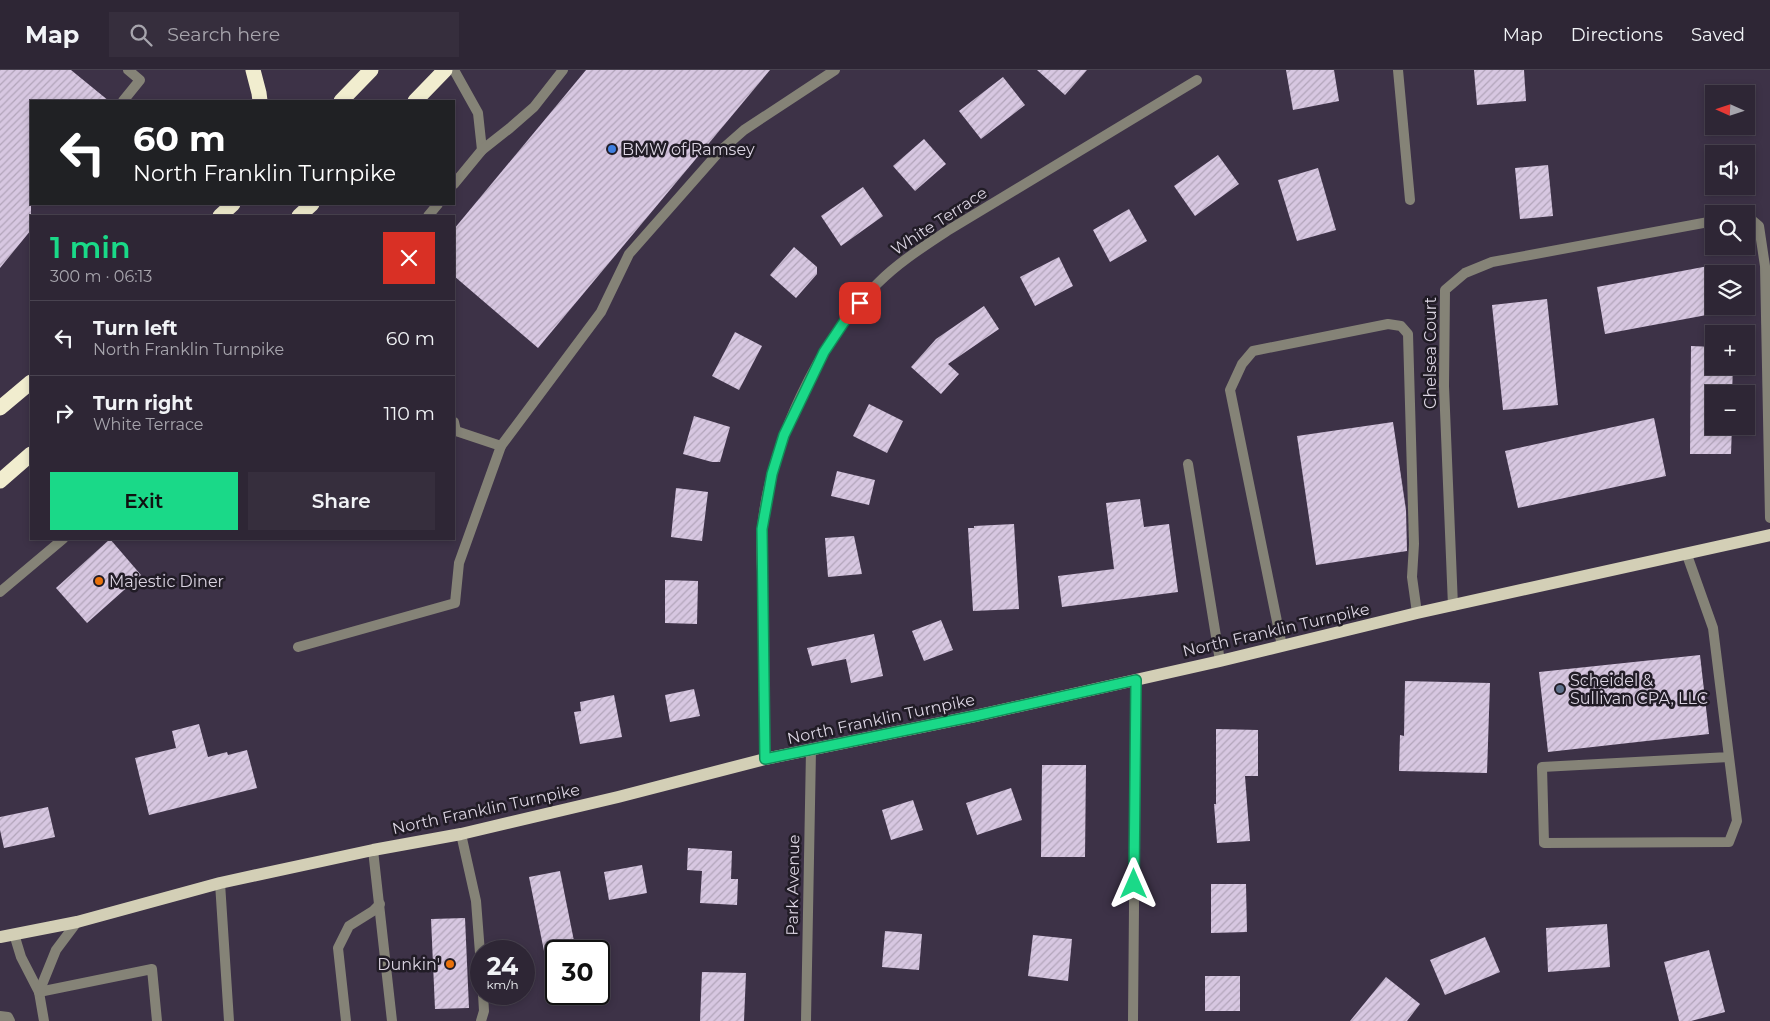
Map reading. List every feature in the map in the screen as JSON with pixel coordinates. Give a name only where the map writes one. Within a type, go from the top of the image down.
[{"type":"highway","points":[[253,70],[260,93],[260,100]]},
{"type":"highway","points":[[342,100],[371,70]]},
{"type":"highway","points":[[416,100],[446,70]]},
{"type":"highway","points":[[219,215],[232,205]]},
{"type":"highway","points":[[300,215],[311,205]]},
{"type":"highway","points":[[3,404],[30,383]]},
{"type":"highway","points":[[0,481],[30,455]]},
{"type":"main road","name":"North Franklin Turnpike","points":[[0,937],[77,922],[220,883],[373,850],[461,834],[618,797],[765,759],[1136,680],[1417,613],[1770,535]]},
{"type":"street","points":[[124,100],[140,80],[128,70]]},
{"type":"street","points":[[454,70],[478,113],[482,150]]},
{"type":"street","points":[[455,183],[482,150],[534,107],[564,70]]},
{"type":"street","points":[[298,647],[456,603],[459,563],[501,446],[601,312],[629,254],[719,152],[744,130],[835,70]]},
{"type":"street","points":[[1398,70],[1410,200]]},
{"type":"street","name":"White Terrace","points":[[765,759],[762,529],[772,474],[784,435],[824,352],[850,313],[878,283],[908,256],[947,230],[1197,80]]},
{"type":"street","points":[[429,215],[437,205]]},
{"type":"street","points":[[1755,222],[1760,226],[1765,266],[1770,518]]},
{"type":"street","name":"Chelsea Court","points":[[1453,606],[1444,386],[1445,290],[1465,273],[1492,262],[1705,223]]},
{"type":"street","points":[[1282,646],[1230,390],[1242,364],[1252,352],[1388,324],[1401,326],[1408,334],[1414,544],[1412,577],[1417,613]]},
{"type":"street","points":[[455,426],[456,431],[501,446]]},
{"type":"street","points":[[1188,464],[1220,660]]},
{"type":"street","points":[[0,592],[61,540]]},
{"type":"street","points":[[1687,554],[1713,628],[1737,821],[1729,842],[1544,843],[1542,767],[1729,757]]},
{"type":"street","points":[[1134,1021],[1136,680]]},
{"type":"street","name":"Park Avenue","points":[[806,1021],[811,750]]},
{"type":"street","points":[[461,834],[476,901],[479,940]]},
{"type":"street","points":[[373,850],[392,1021]]},
{"type":"street","points":[[220,883],[228,1021]]},
{"type":"street","points":[[346,1021],[338,948],[349,926],[373,911],[380,904]]},
{"type":"street","points":[[39,992],[56,950],[77,922]]},
{"type":"street","points":[[14,934],[21,956],[39,992],[44,1021]]},
{"type":"street","points":[[39,992],[152,969],[157,1021]]},
{"type":"street","points":[[481,1021],[484,1012],[484,1005]]},
{"type":"street","points":[[0,1016],[8,1017],[10,1021]]},
{"type":"building","points":[[0,70],[71,70],[108,100],[30,100],[30,231],[0,268]]},
{"type":"building","name":"BMW of Ramsey","points":[[586,70],[770,70],[538,348],[455,277],[455,228]]},
{"type":"building","points":[[1037,70],[1087,70],[1065,95]]},
{"type":"building","points":[[1286,70],[1334,70],[1339,101],[1293,110]]},
{"type":"building","points":[[1474,70],[1524,70],[1526,101],[1477,105]]},
{"type":"building","points":[[1003,77],[1025,105],[981,139],[959,111]]},
{"type":"building","points":[[924,139],[946,164],[915,191],[893,166]]},
{"type":"building","points":[[1218,155],[1239,184],[1195,216],[1174,186]]},
{"type":"building","points":[[1548,165],[1553,216],[1520,219],[1515,168]]},
{"type":"building","points":[[1318,168],[1336,230],[1297,241],[1278,180]]},
{"type":"building","points":[[863,187],[883,216],[841,246],[821,216]]},
{"type":"building","points":[[1129,209],[1147,241],[1110,262],[1093,230]]},
{"type":"building","points":[[794,247],[817,267],[817,274],[796,298],[770,275]]},
{"type":"building","points":[[1059,257],[1073,286],[1035,306],[1020,277]]},
{"type":"building","points":[[1705,267],[1705,315],[1707,315],[1605,334],[1597,287]]},
{"type":"building","points":[[1547,299],[1558,405],[1503,410],[1492,305]]},
{"type":"building","points":[[984,306],[999,329],[948,364],[959,374],[941,394],[911,367],[936,339]]},
{"type":"building","points":[[735,332],[762,346],[739,390],[712,376]]},
{"type":"building","points":[[1691,346],[1705,347],[1705,375],[1733,375],[1732,385],[1705,385],[1705,435],[1732,435],[1731,454],[1690,454]]},
{"type":"building","points":[[869,404],[903,421],[887,453],[853,436]]},
{"type":"building","points":[[694,416],[730,427],[720,462],[712,462],[683,454]]},
{"type":"building","points":[[1654,418],[1666,476],[1518,508],[1505,451]]},
{"type":"building","points":[[1393,422],[1406,510],[1407,551],[1316,565],[1297,436]]},
{"type":"building","points":[[837,471],[875,480],[869,505],[831,496]]},
{"type":"building","points":[[676,488],[708,492],[702,541],[671,537]]},
{"type":"building","points":[[1140,499],[1144,527],[1169,524],[1178,592],[1062,607],[1058,576],[1114,569],[1106,503]]},
{"type":"building","points":[[1014,524],[1019,609],[973,611],[968,528]]},
{"type":"building","points":[[854,536],[862,574],[828,577],[825,538]]},
{"type":"building","name":"Majestic Diner","points":[[109,540],[141,575],[87,623],[56,588]]},
{"type":"building","points":[[665,580],[698,581],[697,624],[665,623]]},
{"type":"building","points":[[941,620],[953,650],[924,661],[912,631]]},
{"type":"building","points":[[874,634],[883,676],[851,683],[846,659],[812,666],[807,648]]},
{"type":"building","points":[[1700,655],[1709,734],[1548,752],[1539,672]]},
{"type":"building","points":[[1405,681],[1490,683],[1487,773],[1399,771],[1400,735],[1404,736]]},
{"type":"building","points":[[694,689],[700,716],[670,722],[665,695]]},
{"type":"building","points":[[614,695],[622,737],[580,744],[574,712],[581,711],[580,702]]},
{"type":"building","points":[[199,724],[208,757],[227,752],[228,755],[247,750],[257,788],[149,815],[135,758],[176,748],[172,731]]},
{"type":"building","points":[[1216,729],[1258,730],[1258,776],[1245,776],[1250,841],[1217,843],[1214,804],[1216,804]]},
{"type":"building","points":[[1042,765],[1086,765],[1085,857],[1041,857]]},
{"type":"building","points":[[1011,788],[1022,820],[977,835],[966,803]]},
{"type":"building","points":[[913,800],[923,830],[891,840],[882,810]]},
{"type":"building","points":[[48,807],[55,837],[4,848],[0,830],[0,817]]},
{"type":"building","points":[[688,848],[732,851],[731,879],[738,879],[737,905],[700,903],[702,871],[687,870]]},
{"type":"building","points":[[642,865],[647,893],[609,900],[604,872]]},
{"type":"building","points":[[560,871],[574,940],[545,940],[544,951],[529,877]]},
{"type":"building","points":[[1211,884],[1246,884],[1247,932],[1211,933]]},
{"type":"building","name":"Dunkin'","points":[[465,918],[469,1008],[435,1009],[431,919]]},
{"type":"building","points":[[1607,924],[1610,967],[1548,972],[1546,928]]},
{"type":"building","points":[[885,931],[922,934],[919,970],[882,967]]},
{"type":"building","points":[[1033,935],[1072,939],[1068,981],[1028,976]]},
{"type":"building","points":[[1485,937],[1500,972],[1445,995],[1430,960]]},
{"type":"building","points":[[1709,950],[1725,1012],[1691,1021],[1679,1021],[1664,962]]},
{"type":"building","points":[[702,972],[746,973],[744,1021],[700,1021]]},
{"type":"building","points":[[1205,976],[1240,976],[1240,1011],[1205,1011]]},
{"type":"building","points":[[1386,977],[1420,1004],[1407,1021],[1350,1021]]},
{"type":"place","name":"BMW of Ramsey","points":[[612,149]]},
{"type":"place","name":"Majestic Diner","points":[[99,581]]},
{"type":"place","name":"Scheidel & Sullivan CPA, LLC","points":[[1560,689]]},
{"type":"place","name":"Dunkin'","points":[[450,964]]},
{"type":"route","points":[[860,303],[850,313],[824,352],[784,435],[772,474],[762,529],[765,759],[975,716],[1136,680],[1134,884]]}]
